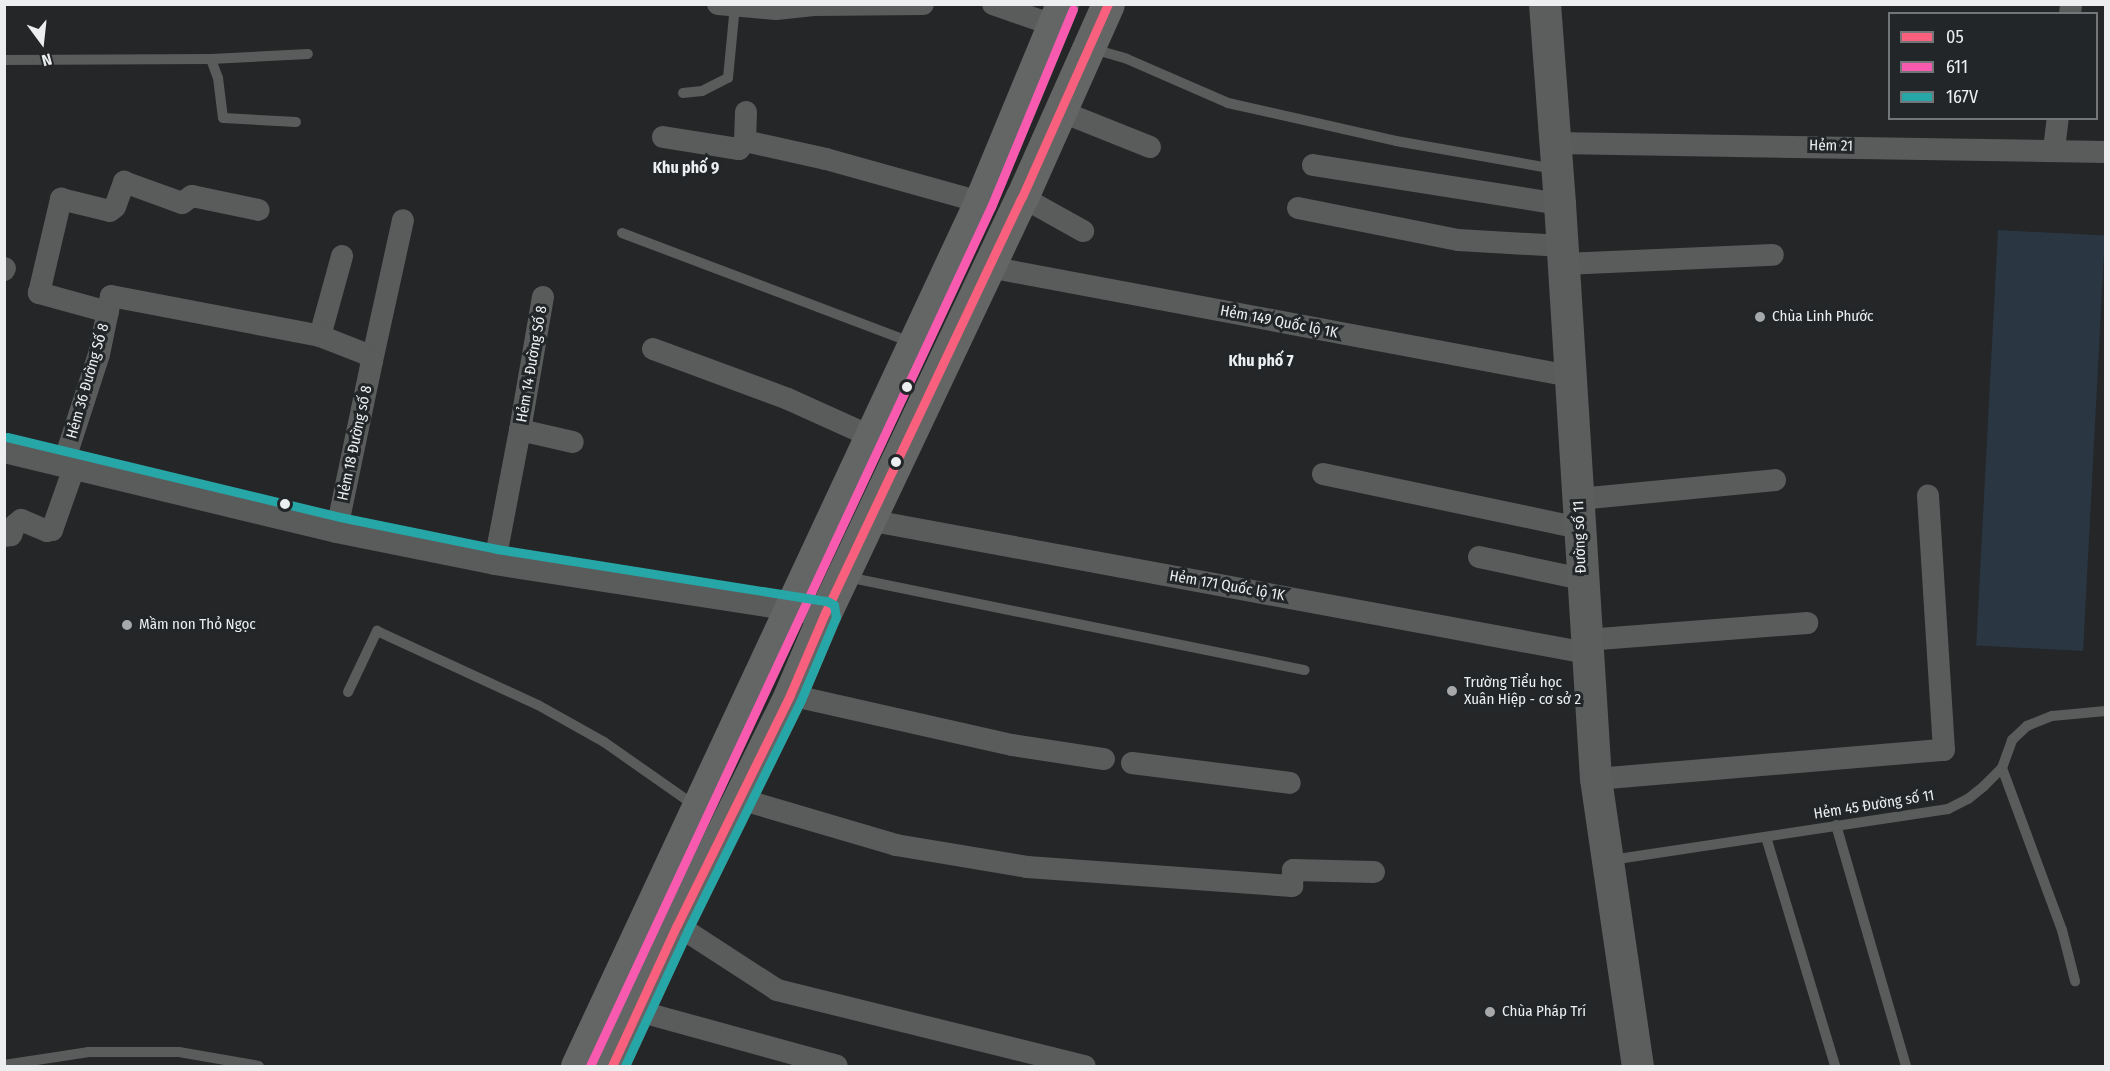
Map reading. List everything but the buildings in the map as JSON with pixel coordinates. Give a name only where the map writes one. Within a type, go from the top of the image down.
[{"type":"main road","points":[[612,1066],[677,925],[740,799],[868,520],[1022,197],[1108,4]]},
{"type":"main road","name":"Đường số 11","points":[[1545,4],[1557,156],[1596,779],[1638,1066]]},
{"type":"main road","points":[[577,1066],[980,202],[1057,15]]},
{"type":"street","points":[[729,5],[776,9],[814,5],[922,4]]},
{"type":"street","points":[[993,4],[1057,15]]},
{"type":"street","points":[[1060,111],[1150,147]]},
{"type":"street","points":[[663,137],[739,149],[745,141],[746,112]]},
{"type":"street","points":[[2054,149],[2058,120]]},
{"type":"street","points":[[745,141],[826,159],[980,202]]},
{"type":"street","name":"Hẻm 21","points":[[1557,156],[2054,149],[2106,152]]},
{"type":"street","points":[[1313,165],[1560,204]]},
{"type":"street","points":[[259,210],[192,196],[182,203],[124,182],[115,207],[110,211],[61,199],[39,293],[320,336],[366,354],[371,360]]},
{"type":"street","points":[[1022,197],[1083,231]]},
{"type":"street","points":[[1298,208],[1458,240],[1563,255],[1773,255]]},
{"type":"street","name":"Hẻm 18 Đường số 8","points":[[337,529],[371,360],[403,220]]},
{"type":"street","points":[[320,336],[342,256]]},
{"type":"street","name":"Hẻm 149 Quốc lộ 1K","points":[[989,267],[1570,376]]},
{"type":"street","name":"Hẻm 14 Đường Số 8","points":[[495,561],[543,297]]},
{"type":"street","name":"Hẻm 36 Đường Số 8","points":[[4,536],[11,535],[15,525],[21,520],[47,531],[52,530],[99,354],[109,304]]},
{"type":"street","points":[[653,349],[788,399],[870,436]]},
{"type":"street","name":"Hẻm 14 Đường Số 8","points":[[520,430],[573,442]]},
{"type":"street","points":[[4,449],[337,529],[495,561],[825,613]]},
{"type":"street","points":[[1323,474],[1580,513],[1775,480]]},
{"type":"street","points":[[1596,779],[1944,750],[1928,496]]},
{"type":"street","name":"Hẻm 171 Quốc lộ 1K","points":[[868,520],[1586,646],[1807,623]]},
{"type":"street","points":[[1479,557],[1582,579]]},
{"type":"street","points":[[789,695],[1012,745],[1104,759]]},
{"type":"street","points":[[1132,763],[1290,783]]},
{"type":"street","points":[[740,799],[896,845],[1027,867],[1292,886],[1293,870],[1374,872]]},
{"type":"street","points":[[677,925],[777,990],[1085,1066]]},
{"type":"street","points":[[638,1011],[837,1066]]},
{"type":"lane","points":[[683,93],[702,91],[728,78],[729,5]]},
{"type":"lane","points":[[1089,48],[1127,59],[1228,103],[1396,141],[1557,156]]},
{"type":"lane","points":[[4,60],[211,59],[308,54]]},
{"type":"lane","points":[[211,59],[218,78],[224,118],[296,122]]},
{"type":"lane","points":[[622,233],[913,343]]},
{"type":"lane","points":[[844,576],[1305,670]]},
{"type":"lane","points":[[348,692],[377,631],[538,705],[604,742],[697,807]]},
{"type":"lane","name":"Hẻm 45 Đường số 11","points":[[1608,861],[1948,809],[1968,799],[2002,768],[2012,741],[2027,726],[2052,716],[2106,711]]},
{"type":"lane","points":[[2002,768],[2062,930],[2075,981]]},
{"type":"lane","points":[[1836,825],[1906,1066]]},
{"type":"lane","points":[[1766,837],[1835,1066]]},
{"type":"lane","points":[[10,1065],[89,1052],[179,1052],[259,1066]]},
{"type":"shaded area","points":[[1998,230],[2105,236],[2083,651],[1976,645]]},
{"type":"transit line","name":"05","points":[[612,1066],[677,925],[790,695],[825,613],[1022,197],[1108,4]]},
{"type":"transit line","name":"611","points":[[590,1066],[991,207],[1073,9]]},
{"type":"transit line","name":"167V","points":[[7,437],[340,517],[497,549],[827,601],[834,605],[836,617],[801,700],[688,930],[625,1066]]},
{"type":"place","name":"Chùa Linh Phước","points":[[1760,317]]},
{"type":"place","name":"Mầm non Thỏ Ngọc","points":[[127,625]]},
{"type":"place","name":"Trường Tiểu học Xuân Hiệp - cơ sở 2","points":[[1452,691]]},
{"type":"place","name":"Chùa Pháp Trí","points":[[1490,1012]]},
{"type":"district","name":"Khu phố 9","points":[[686,168]]},
{"type":"district","name":"Khu phố 7","points":[[1261,361]]}]
